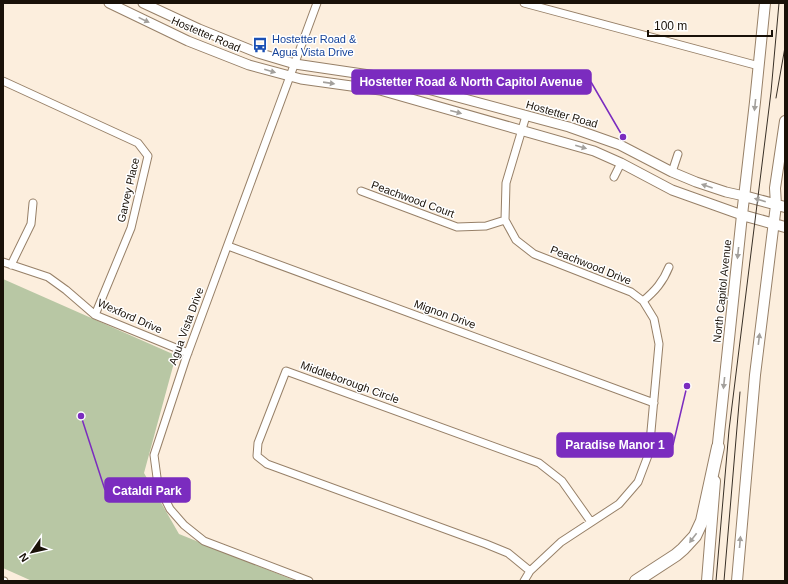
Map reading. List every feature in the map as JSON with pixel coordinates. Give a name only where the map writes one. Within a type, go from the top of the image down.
[{"type":"highway","points":[[636,581],[679,552],[695,536],[702,522],[718,447]]},
{"type":"main road","name":"Hostetter Road","points":[[109,3],[188,41],[249,65],[291,77],[380,90],[594,151],[621,162],[672,190],[742,215],[785,228]]},
{"type":"main road","name":"Hostetter Road","points":[[143,3],[258,53],[295,64],[382,77],[568,127],[625,148],[672,172],[726,192],[780,206]]},
{"type":"main road","name":"North Capitol Avenue","points":[[707,581],[718,447],[765,3]]},
{"type":"main road","points":[[737,581],[755,376],[773,224],[780,206],[776,188],[785,121]]},
{"type":"street","name":"Agua Vista Drive","points":[[309,581],[204,541],[184,526],[170,509],[158,485],[154,455],[188,353],[317,3]]},
{"type":"street","points":[[524,3],[759,66]]},
{"type":"street","name":"Garvey Place","points":[[3,81],[138,143],[148,156],[131,228],[95,315]]},
{"type":"street","points":[[505,220],[506,182],[526,116]]},
{"type":"street","points":[[672,172],[678,154]]},
{"type":"street","points":[[614,177],[621,162]]},
{"type":"street","name":"Peachwood Court","points":[[361,191],[458,227],[486,226],[505,220]]},
{"type":"street","points":[[11,265],[31,224],[33,203]]},
{"type":"street","name":"Peachwood Drive","points":[[505,220],[516,240],[534,254],[631,292],[643,301],[654,318],[659,344],[649,453],[638,482],[619,504],[561,542],[530,571],[524,581]]},
{"type":"street","name":"Mignon Drive","points":[[228,246],[654,403]]},
{"type":"street","name":"Wexford Drive","points":[[3,262],[48,277],[66,290],[95,315],[188,353]]},
{"type":"street","points":[[643,301],[659,287],[665,278],[669,267]]},
{"type":"street","name":"Middleborough Circle","points":[[530,571],[508,554],[486,544],[267,464],[257,456],[258,443],[286,371],[539,463],[562,480],[591,522]]},
{"type":"green space","points":[[3,279],[175,355],[144,473],[179,534],[296,581],[32,581],[3,568]]},
{"type":"tram line","points":[[716,581],[729,430],[771,92],[779,3]]},
{"type":"tram line","points":[[776,98],[785,47]]},
{"type":"tram line","points":[[724,581],[740,392]]},
{"type":"place","name":"Hostetter Road & Agua Vista Drive","points":[[260,45]]},
{"type":"place","name":"Hostetter Road & North Capitol Avenue","points":[[623,137]]},
{"type":"place","name":"Paradise Manor 1","points":[[687,386]]},
{"type":"place","name":"Cataldi Park","points":[[81,416]]}]
